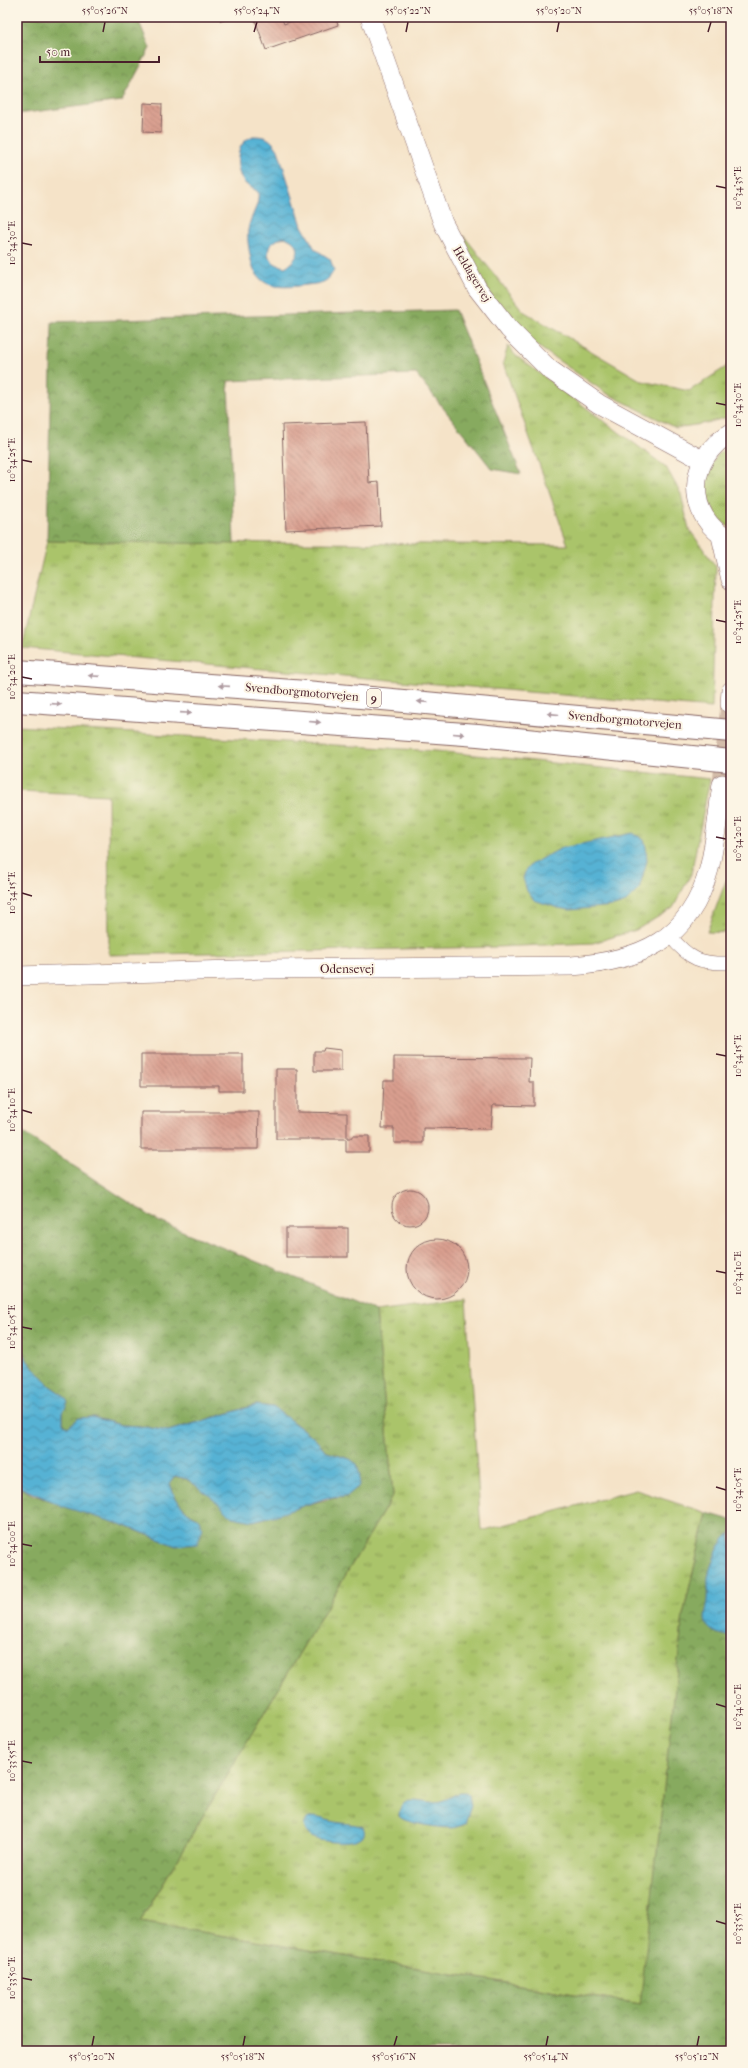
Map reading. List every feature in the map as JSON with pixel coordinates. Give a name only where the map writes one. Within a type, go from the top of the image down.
[{"type":"highway","name":"Svendborgmotorvejen","points":[[17,671],[306,692],[731,731]]},
{"type":"highway","points":[[17,701],[462,734],[731,761]]},
{"type":"main road","name":"Heldagervej","points":[[370,17],[443,223],[477,288],[509,329],[549,369],[598,404],[702,460]]},
{"type":"main road","points":[[731,433],[710,448],[702,460],[697,476],[696,493],[699,504],[709,524],[726,539],[731,580]]},
{"type":"main road","name":"Odensevej","points":[[17,976],[266,969],[571,966],[601,964],[639,954],[670,936],[690,910],[700,893],[708,870],[722,784]]},
{"type":"street","points":[[670,936],[693,958],[710,964],[731,963]]},
{"type":"green space","points":[[17,17],[137,17],[150,48],[122,101],[17,114]]},
{"type":"green space","points":[[464,236],[523,311],[642,381],[689,391],[726,367],[731,356],[731,416],[707,423],[676,428],[606,393],[530,341],[477,280]]},
{"type":"green space","points":[[455,310],[521,474],[492,469],[416,374],[228,381],[234,544],[47,541],[52,322]]},
{"type":"green space","points":[[508,346],[515,355],[666,467],[681,494],[689,529],[716,567],[712,708],[22,648],[47,541],[568,545],[503,363]]},
{"type":"green space","points":[[731,445],[731,528],[720,520],[711,507],[706,487],[707,477],[715,459],[722,451]]},
{"type":"green space","points":[[17,726],[436,751],[710,779],[691,874],[673,908],[636,930],[593,943],[497,947],[109,955],[108,795],[17,791]]},
{"type":"green space","points":[[731,867],[731,933],[707,932]]},
{"type":"green space","points":[[17,1129],[158,1221],[376,1311],[393,1495],[140,1922],[640,2005],[683,1615],[707,1513],[731,1520],[731,2051],[17,2051],[17,1486],[33,1495],[123,1525],[176,1546],[198,1518],[188,1512],[180,1504],[174,1494],[170,1483],[175,1476],[187,1479],[210,1496],[253,1521],[322,1501],[346,1497],[350,1459],[327,1452],[314,1438],[273,1407],[256,1405],[168,1431],[140,1426],[121,1425],[92,1417],[79,1418],[68,1427],[63,1423],[63,1395],[50,1386],[27,1360],[17,1337]]},
{"type":"green space","points":[[466,1299],[481,1531],[636,1490],[707,1513],[683,1615],[641,2005],[140,1922],[393,1495],[376,1311]]},
{"type":"water","points":[[253,136],[268,139],[278,150],[302,226],[315,249],[330,259],[334,270],[329,278],[323,282],[280,287],[265,282],[254,270],[248,241],[248,230],[258,202],[258,192],[243,181],[240,176],[238,164],[241,145]],"holes":[[[285,237],[291,240],[297,248],[297,256],[285,267],[277,265],[269,257],[269,248],[272,243]]]},
{"type":"water","points":[[633,833],[644,840],[647,861],[639,889],[626,902],[614,906],[570,910],[558,908],[534,900],[527,891],[523,878],[526,870],[531,864],[562,848]]},
{"type":"water","points":[[17,1337],[27,1360],[50,1386],[63,1395],[68,1402],[63,1412],[63,1423],[68,1427],[79,1418],[92,1417],[121,1425],[140,1426],[168,1431],[256,1405],[273,1407],[314,1438],[327,1452],[350,1459],[357,1464],[360,1476],[359,1486],[346,1497],[326,1498],[277,1515],[253,1521],[232,1517],[210,1496],[187,1479],[175,1476],[170,1483],[174,1494],[180,1504],[188,1512],[198,1518],[203,1528],[197,1544],[176,1546],[123,1525],[64,1507],[17,1486]]},
{"type":"water","points":[[731,1533],[731,1638],[711,1630],[706,1623],[705,1618],[708,1602],[708,1577],[711,1565],[719,1547]]},
{"type":"water","points":[[459,1792],[466,1792],[469,1795],[471,1806],[465,1824],[458,1827],[452,1828],[422,1825],[407,1821],[399,1816],[400,1809],[407,1801],[416,1800],[437,1802],[447,1799]]},
{"type":"water","points":[[312,1817],[363,1827],[364,1834],[361,1839],[344,1842],[315,1839],[308,1834],[304,1825],[307,1819]]},
{"type":"building","points":[[219,17],[231,17],[221,21]]},
{"type":"building","points":[[254,17],[281,17],[284,24],[303,17],[335,17],[338,25],[266,50]]},
{"type":"building","points":[[144,103],[162,104],[161,133],[143,132]]},
{"type":"building","points":[[366,422],[369,483],[379,482],[381,526],[286,530],[282,425]]},
{"type":"building","points":[[324,1048],[341,1050],[341,1071],[314,1071],[314,1051],[323,1051]]},
{"type":"building","points":[[141,1054],[243,1054],[243,1091],[219,1091],[219,1086],[141,1086]]},
{"type":"building","points":[[394,1057],[530,1058],[529,1082],[534,1082],[534,1106],[493,1105],[491,1129],[423,1128],[423,1143],[394,1143],[394,1128],[382,1128],[384,1080],[394,1080]]},
{"type":"building","points":[[276,1069],[297,1069],[297,1112],[347,1113],[347,1138],[352,1138],[352,1136],[369,1136],[369,1152],[346,1152],[346,1139],[276,1139]]},
{"type":"building","points":[[141,1112],[259,1112],[258,1149],[141,1149]]},
{"type":"building","points":[[414,1189],[423,1194],[427,1200],[427,1214],[423,1220],[414,1225],[406,1225],[397,1220],[393,1214],[392,1203],[397,1194],[403,1190]]},
{"type":"building","points":[[286,1228],[348,1228],[348,1257],[286,1257]]},
{"type":"building","points":[[437,1239],[453,1244],[458,1248],[462,1253],[467,1269],[462,1285],[458,1290],[453,1294],[437,1299],[421,1294],[416,1290],[412,1285],[407,1269],[412,1253],[416,1248],[421,1244]]},
{"type":"tunnel","points":[[722,784],[730,704]]}]
